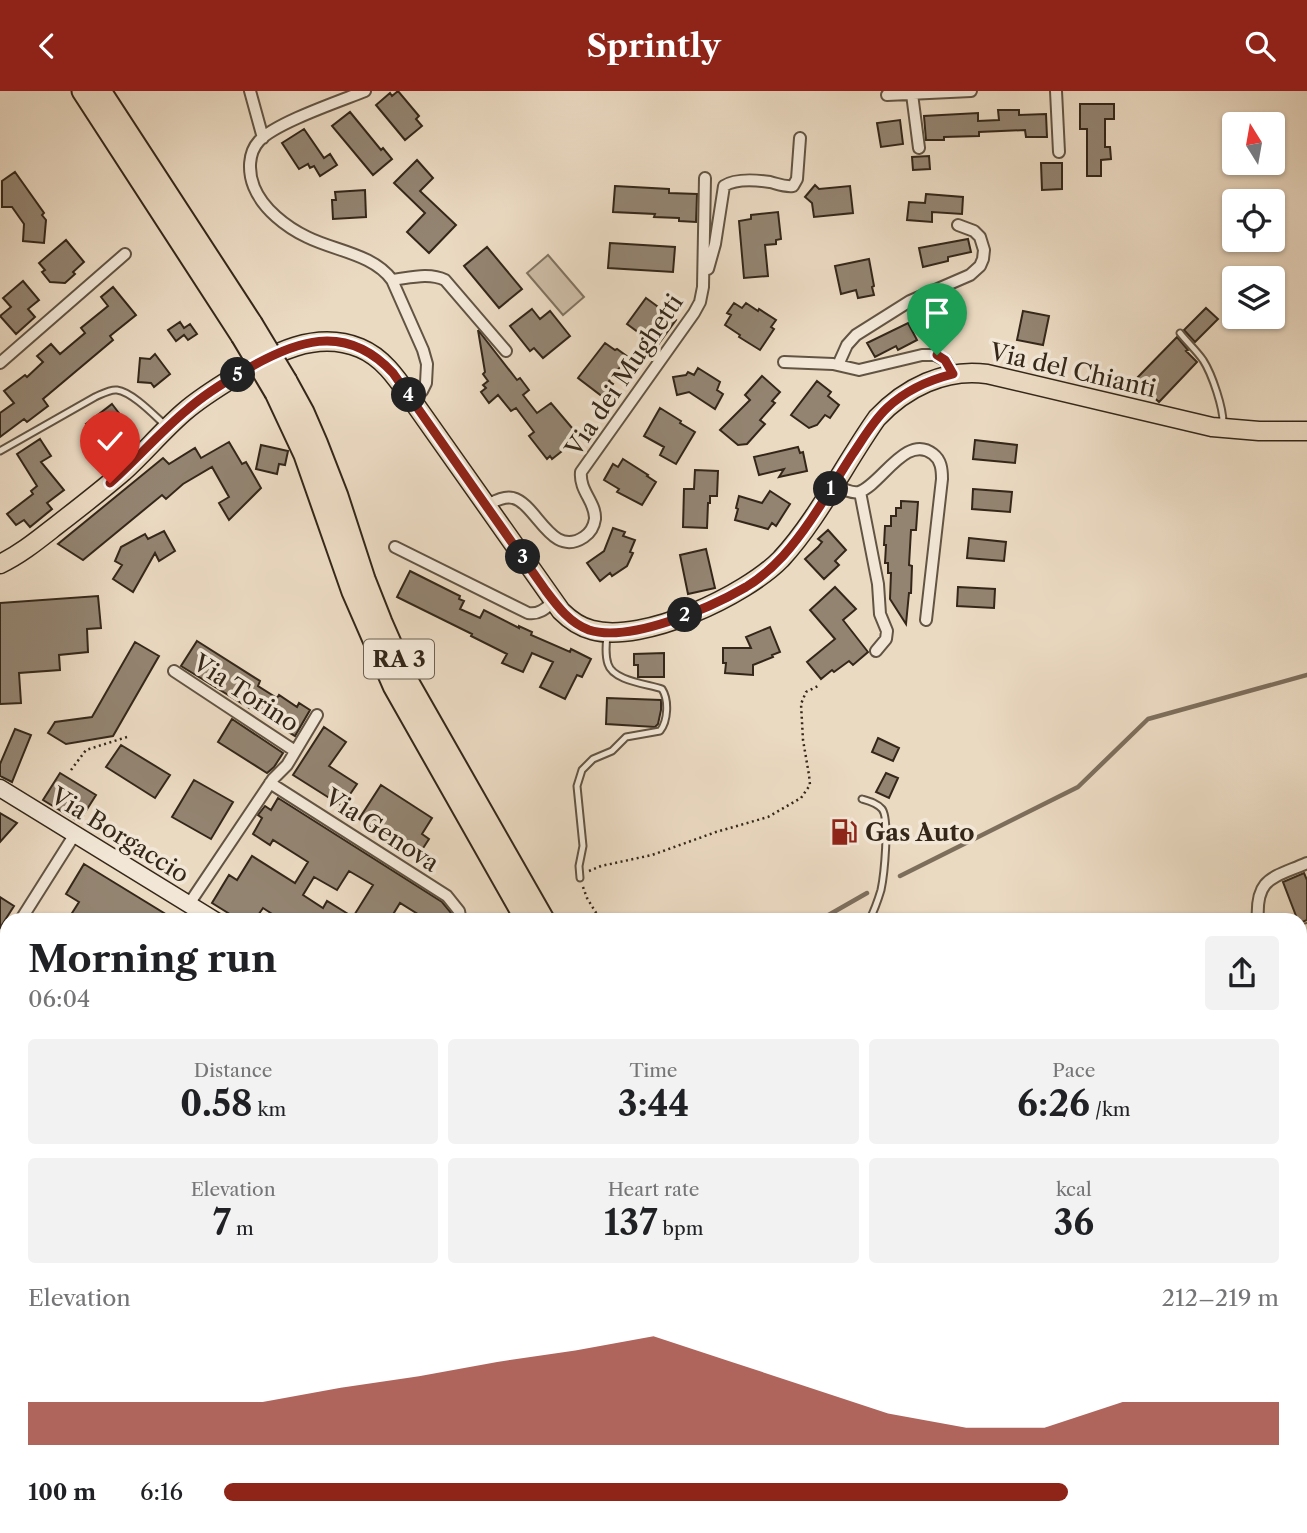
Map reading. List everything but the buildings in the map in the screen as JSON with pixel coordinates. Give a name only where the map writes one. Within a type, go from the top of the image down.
[{"type":"highway","name":"RA 3","points":[[82,91],[246,329]]},
{"type":"highway","name":"RA 3","points":[[101,91],[281,387],[304,412],[338,496],[365,579],[407,678],[540,913]]},
{"type":"highway","name":"RA 3","points":[[281,387],[352,592],[393,686],[521,913]]},
{"type":"main road","name":"Via del Chianti","points":[[0,564],[30,545],[110,483],[194,403],[249,368],[286,349],[312,342],[342,343],[365,351],[387,368],[565,615],[593,631],[607,633],[638,630],[667,622],[747,586],[774,566],[791,547],[873,424],[888,407],[923,384],[953,374],[980,373],[1017,380],[1223,429],[1307,431]]},
{"type":"main road","name":"Via Borgaccio","points":[[0,788],[203,913]]},
{"type":"street","points":[[250,91],[263,138]]},
{"type":"street","points":[[365,91],[297,119],[263,138],[254,149],[250,167],[255,188],[265,205],[286,224],[315,241],[372,262],[392,280],[427,363],[426,383],[412,400]]},
{"type":"street","points":[[887,95],[971,91]]},
{"type":"street","points":[[1056,91],[1059,152]]},
{"type":"street","points":[[912,94],[919,148]]},
{"type":"street","name":"Via dei Mughetti","points":[[703,282],[715,244],[724,186],[731,182],[748,181],[793,185],[797,179],[800,138]]},
{"type":"street","name":"Via dei Mughetti","points":[[487,505],[512,498],[523,504],[556,538],[572,541],[580,539],[593,526],[595,516],[582,484],[581,472],[698,308],[702,296],[705,178]]},
{"type":"street","points":[[838,365],[847,345],[856,335],[910,301],[970,275],[980,266],[984,250],[980,237],[975,231],[958,225]]},
{"type":"street","points":[[0,363],[125,254]]},
{"type":"street","points":[[392,280],[426,276],[443,278],[506,351]]},
{"type":"street","points":[[784,362],[838,365],[859,370],[922,355],[935,355],[945,360],[953,374]]},
{"type":"street","points":[[833,484],[851,492],[860,492],[899,459],[919,449],[928,451],[938,459],[942,467],[942,479],[926,620]]},
{"type":"street","points":[[860,492],[878,584],[880,614],[887,631],[884,642],[876,651]]},
{"type":"street","points":[[396,547],[528,613],[539,613],[554,601]]},
{"type":"street","name":"Via Torino","points":[[174,671],[295,751]]},
{"type":"street","name":"Via Torino","points":[[189,904],[271,783],[285,768],[317,715]]},
{"type":"street","name":"Via Genova","points":[[271,783],[447,896],[459,913]]},
{"type":"street","points":[[25,913],[75,834]]},
{"type":"street","points":[[1258,913],[1259,893],[1264,884],[1307,863]]},
{"type":"lane","points":[[1180,333],[1206,366],[1223,413],[1223,429]]},
{"type":"lane","points":[[0,450],[110,390],[130,395],[168,427]]},
{"type":"lane","points":[[580,878],[579,866],[583,846],[577,786],[582,770],[593,759],[612,751],[626,737],[660,731],[666,715],[666,698],[662,689],[629,680],[609,667],[607,633]]},
{"type":"lane","points":[[862,799],[880,807],[885,825],[884,870],[872,913]]},
{"type":"path","points":[[596,913],[580,878],[585,873],[601,866],[652,855],[768,817],[801,798],[810,785],[801,704],[806,692],[818,686]]},
{"type":"path","points":[[71,770],[86,750],[127,737]]},
{"type":"shaded area","points":[[548,255],[584,297],[563,315],[527,273]]},
{"type":"waterway","points":[[900,876],[1078,787],[1148,719],[1307,675]]},
{"type":"waterway","points":[[832,913],[867,893]]},
{"type":"place","name":"Gas Auto","points":[[844,832]]},
{"type":"route","points":[[110,483],[194,403],[259,362],[305,343],[335,342],[355,346],[377,358],[393,373],[565,615],[593,631],[629,631],[667,622],[714,603],[747,586],[774,566],[801,534],[877,418],[913,389],[953,374],[945,360],[937,355]]}]
